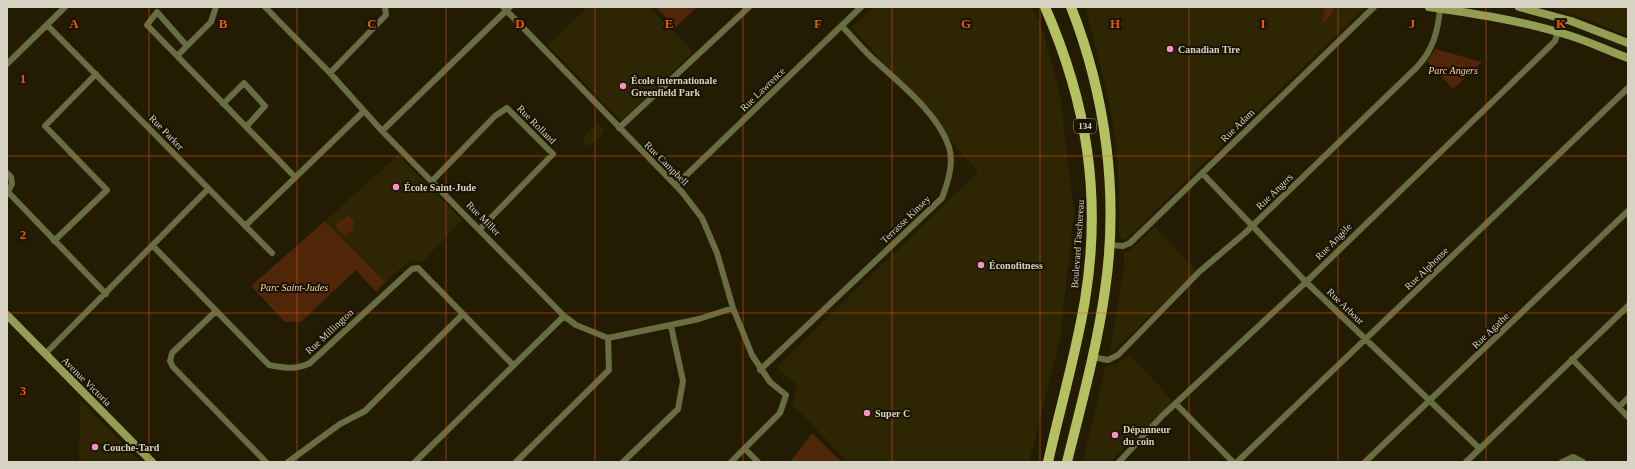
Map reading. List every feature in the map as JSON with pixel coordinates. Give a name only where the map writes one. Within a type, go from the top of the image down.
[{"type":"main road","name":"Boulevard Taschereau","points":[[1045,7],[1063,49],[1080,108],[1089,155],[1092,204],[1091,251],[1085,299],[1048,462]]},
{"type":"main road","points":[[1429,7],[1503,18],[1558,32],[1628,58]]},
{"type":"main road","points":[[1519,7],[1571,21],[1628,43]]},
{"type":"main road","name":"134","points":[[1067,462],[1104,299],[1110,245],[1110,188],[1105,131],[1093,73],[1071,8]]},
{"type":"main road","name":"Avenue Victoria","points":[[7,315],[152,462]]},
{"type":"street","points":[[8,61],[65,7]]},
{"type":"street","points":[[178,56],[211,22],[216,7]]},
{"type":"street","name":"Rue Miller","points":[[265,7],[330,73],[382,131],[564,316],[576,325],[608,338]]},
{"type":"street","points":[[330,73],[386,15],[385,7]]},
{"type":"street","points":[[619,128],[749,7]]},
{"type":"street","name":"Rue Lawrence","points":[[676,185],[861,7]]},
{"type":"street","name":"Rue Adam","points":[[1110,245],[1124,246],[1128,244],[1374,7]]},
{"type":"street","points":[[382,131],[506,8]]},
{"type":"street","name":"Rue Campbell","points":[[506,8],[619,128],[676,185],[702,218],[717,254],[733,308],[752,355],[760,370],[770,382],[786,395],[780,413],[745,449]]},
{"type":"street","name":"Rue Angers","points":[[1092,357],[1108,360],[1116,357],[1199,272],[1252,226],[1421,63],[1435,38],[1440,9]]},
{"type":"street","points":[[187,46],[157,12],[147,25],[295,177]]},
{"type":"street","name":"Rue Parker","points":[[47,25],[272,254]]},
{"type":"street","name":"Terrasse Kinsey","points":[[760,370],[942,198],[950,175],[950,148],[942,129],[898,81],[842,26]]},
{"type":"street","name":"Rue Angèle","points":[[1119,462],[1162,416],[1306,282],[1546,50],[1554,41],[1558,32]]},
{"type":"street","points":[[54,241],[107,190],[45,126],[96,74]]},
{"type":"street","points":[[224,104],[244,83],[265,106],[246,127]]},
{"type":"street","name":"Rue Alphonse","points":[[1237,462],[1367,340],[1628,88]]},
{"type":"street","name":"Rue Rolland","points":[[432,181],[494,116],[507,108],[516,116],[553,154],[480,229]]},
{"type":"street","points":[[245,226],[364,111]]},
{"type":"street","points":[[7,173],[11,177],[12,184],[8,194],[106,294]]},
{"type":"street","name":"Rue Arbour","points":[[1202,174],[1306,282],[1480,449]]},
{"type":"street","points":[[46,354],[208,189]]},
{"type":"street","name":"Rue Agathe","points":[[1365,462],[1628,211]]},
{"type":"street","name":"Rue Millington","points":[[153,246],[269,365],[283,368],[299,368],[310,363],[412,269],[418,268],[462,315],[513,365]]},
{"type":"street","points":[[1466,462],[1628,306]]},
{"type":"street","points":[[516,462],[609,370],[608,338],[671,326],[733,308]]},
{"type":"street","points":[[216,312],[172,353],[170,361],[173,367],[266,462]]},
{"type":"street","points":[[288,462],[340,424],[365,411],[462,315]]},
{"type":"street","points":[[415,462],[564,316]]},
{"type":"street","points":[[623,462],[678,409],[683,381],[671,326]]},
{"type":"street","points":[[1572,360],[1628,417]]},
{"type":"street","points":[[1619,407],[1628,398]]},
{"type":"street","points":[[1176,404],[1233,462]]},
{"type":"street","points":[[731,462],[745,449],[758,462]]},
{"type":"street","points":[[1562,462],[1573,457],[1583,462]]},
{"type":"shaded area","name":"École internationale Greenfield Park","points":[[587,7],[649,7],[693,52],[621,121],[548,45]]},
{"type":"shaded area","points":[[874,7],[1032,7],[1043,31],[1060,94],[1074,212],[1060,340],[1029,462],[848,462],[793,405],[796,384],[776,367],[978,172],[852,27]]},
{"type":"shaded area","points":[[1085,7],[1365,7],[1126,239],[1122,239],[1119,235],[1119,187],[1116,146],[1109,100]]},
{"type":"shaded area","points":[[1549,7],[1628,7],[1628,36],[1586,19]]},
{"type":"shaded area","points":[[597,123],[605,131],[589,147],[582,139]]},
{"type":"shaded area","name":"École Saint-Jude","points":[[398,155],[462,220],[422,262],[411,260],[385,282],[325,221]]},
{"type":"shaded area","points":[[1155,227],[1197,271],[1110,354],[1124,266],[1124,254]]},
{"type":"shaded area","points":[[1130,354],[1173,401],[1110,462],[1083,462],[1105,367],[1117,364]]},
{"type":"shaded area","points":[[80,400],[141,462],[79,462]]},
{"type":"green space","points":[[656,7],[697,7],[675,28]]},
{"type":"green space","points":[[1323,7],[1334,7],[1332,14],[1321,25],[1325,8]]},
{"type":"green space","name":"Parc Angers","points":[[1435,49],[1482,62],[1453,89],[1427,61]]},
{"type":"green space","points":[[348,215],[353,220],[354,229],[345,236],[338,231],[336,224]]},
{"type":"green space","name":"Parc Saint-Judes","points":[[325,221],[385,282],[376,292],[356,270],[301,322],[285,322],[251,286]]},
{"type":"green space","points":[[812,433],[842,462],[790,462]]},
{"type":"place","name":"Canadian Tire","points":[[1170,49]]},
{"type":"place","name":"École internationale Greenfield Park","points":[[623,86]]},
{"type":"place","name":"École Saint-Jude","points":[[396,187]]},
{"type":"place","name":"Éconofitness","points":[[981,265]]},
{"type":"place","name":"Super C","points":[[867,413]]},
{"type":"place","name":"Dépanneur du coin","points":[[1115,435]]},
{"type":"place","name":"Couche-Tard","points":[[95,447]]}]
